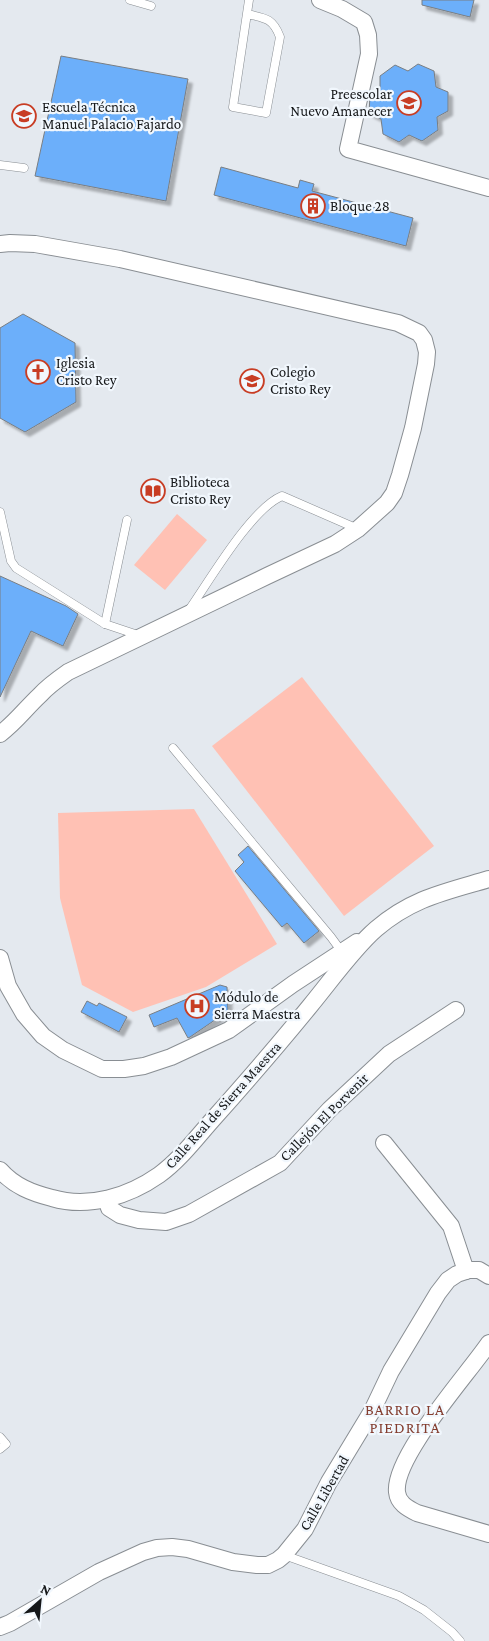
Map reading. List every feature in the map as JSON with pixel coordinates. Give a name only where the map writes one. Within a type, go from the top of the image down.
[{"type":"street","points":[[320,0],[342,8],[364,22],[368,35],[369,54],[348,149],[489,188]]},
{"type":"street","points":[[0,244],[35,244],[120,259],[398,323],[419,333],[424,340],[427,352],[413,428],[394,492],[387,503],[358,529],[336,544],[68,672],[54,681],[14,724],[0,734]]},
{"type":"street","name":"Calle Real de Sierra Maestra","points":[[0,1170],[9,1180],[24,1189],[60,1201],[89,1202],[123,1195],[161,1174],[279,1045],[347,961],[375,930],[395,914],[419,900],[489,879]]},
{"type":"street","points":[[0,958],[8,986],[24,1014],[43,1036],[63,1050],[102,1069],[124,1069],[144,1066],[171,1057],[229,1030],[293,984],[375,930]]},
{"type":"street","name":"Callejón El Porvenir","points":[[106,1199],[110,1208],[115,1212],[139,1220],[166,1222],[190,1214],[280,1163],[330,1110],[389,1054],[456,1010]]},
{"type":"street","points":[[384,1143],[451,1226],[466,1271],[479,1270],[489,1276]]},
{"type":"street","name":"Calle Libertad","points":[[0,1627],[99,1572],[143,1552],[157,1548],[188,1549],[233,1562],[257,1565],[268,1565],[284,1555],[305,1529],[329,1482],[372,1411],[391,1371],[433,1300],[448,1280],[466,1271]]},
{"type":"street","points":[[489,1343],[444,1402],[412,1449],[397,1482],[397,1492],[400,1501],[417,1513],[489,1534]]},
{"type":"lane","points":[[130,0],[151,6]]},
{"type":"lane","points":[[247,14],[266,18],[276,26],[280,37],[266,113],[233,107],[248,0]]},
{"type":"lane","points":[[0,165],[24,168]]},
{"type":"lane","points":[[185,615],[245,529],[273,500],[282,496],[358,529]]},
{"type":"lane","points":[[0,512],[11,561],[16,568],[105,624],[143,636]]},
{"type":"lane","points":[[105,624],[127,520]]},
{"type":"lane","points":[[174,748],[342,952]]},
{"type":"lane","points":[[0,1436],[6,1444],[0,1450]]},
{"type":"lane","points":[[284,1555],[398,1596],[424,1610],[452,1632],[460,1641]]},
{"type":"shaded area","points":[[177,514],[207,540],[165,590],[134,565]]},
{"type":"shaded area","points":[[302,677],[434,846],[344,916],[212,746]]},
{"type":"shaded area","points":[[194,809],[277,944],[206,987],[133,1012],[82,985],[60,898],[58,813]]},
{"type":"building","points":[[422,0],[474,0],[470,17],[422,5]]},
{"type":"building","points":[[61,56],[188,79],[166,201],[35,176]]},
{"type":"building","name":"Preescolar Nuevo Amanecer","points":[[418,64],[434,71],[436,87],[448,92],[448,111],[437,117],[438,130],[422,141],[409,135],[399,142],[383,134],[381,119],[369,113],[370,95],[380,89],[380,76],[395,65],[408,71]]},
{"type":"building","name":"Bloque 28","points":[[221,167],[298,188],[300,180],[314,184],[312,191],[413,218],[406,246],[214,195]]},
{"type":"building","name":"Iglesia Cristo Rey","points":[[23,314],[75,343],[76,402],[25,432],[0,418],[0,328]]},
{"type":"building","points":[[0,576],[66,606],[78,614],[63,646],[31,631],[0,697]]},
{"type":"building","points":[[248,846],[319,931],[304,943],[287,923],[282,927],[235,871],[244,862],[238,855]]},
{"type":"building","points":[[220,985],[227,987],[228,1011],[190,1037],[188,1038],[177,1018],[154,1027],[149,1015]]},
{"type":"building","points":[[87,1001],[97,1006],[99,1003],[127,1017],[119,1032],[81,1012]]},
{"type":"place","name":"Preescolar Nuevo Amanecer","points":[[409,103]]},
{"type":"place","name":"Escuela Técnica Manuel Palacio Fajardo","points":[[24,116]]},
{"type":"place","name":"Bloque 28","points":[[313,206]]},
{"type":"place","name":"Iglesia Cristo Rey","points":[[38,372]]},
{"type":"place","name":"Colegio Cristo Rey","points":[[252,381]]},
{"type":"place","name":"Biblioteca Cristo Rey","points":[[153,491]]},
{"type":"place","name":"Módulo de Sierra Maestra","points":[[197,1006]]},
{"type":"district","name":"BARRIO LA PIEDRITA","points":[[405,1418]]}]
